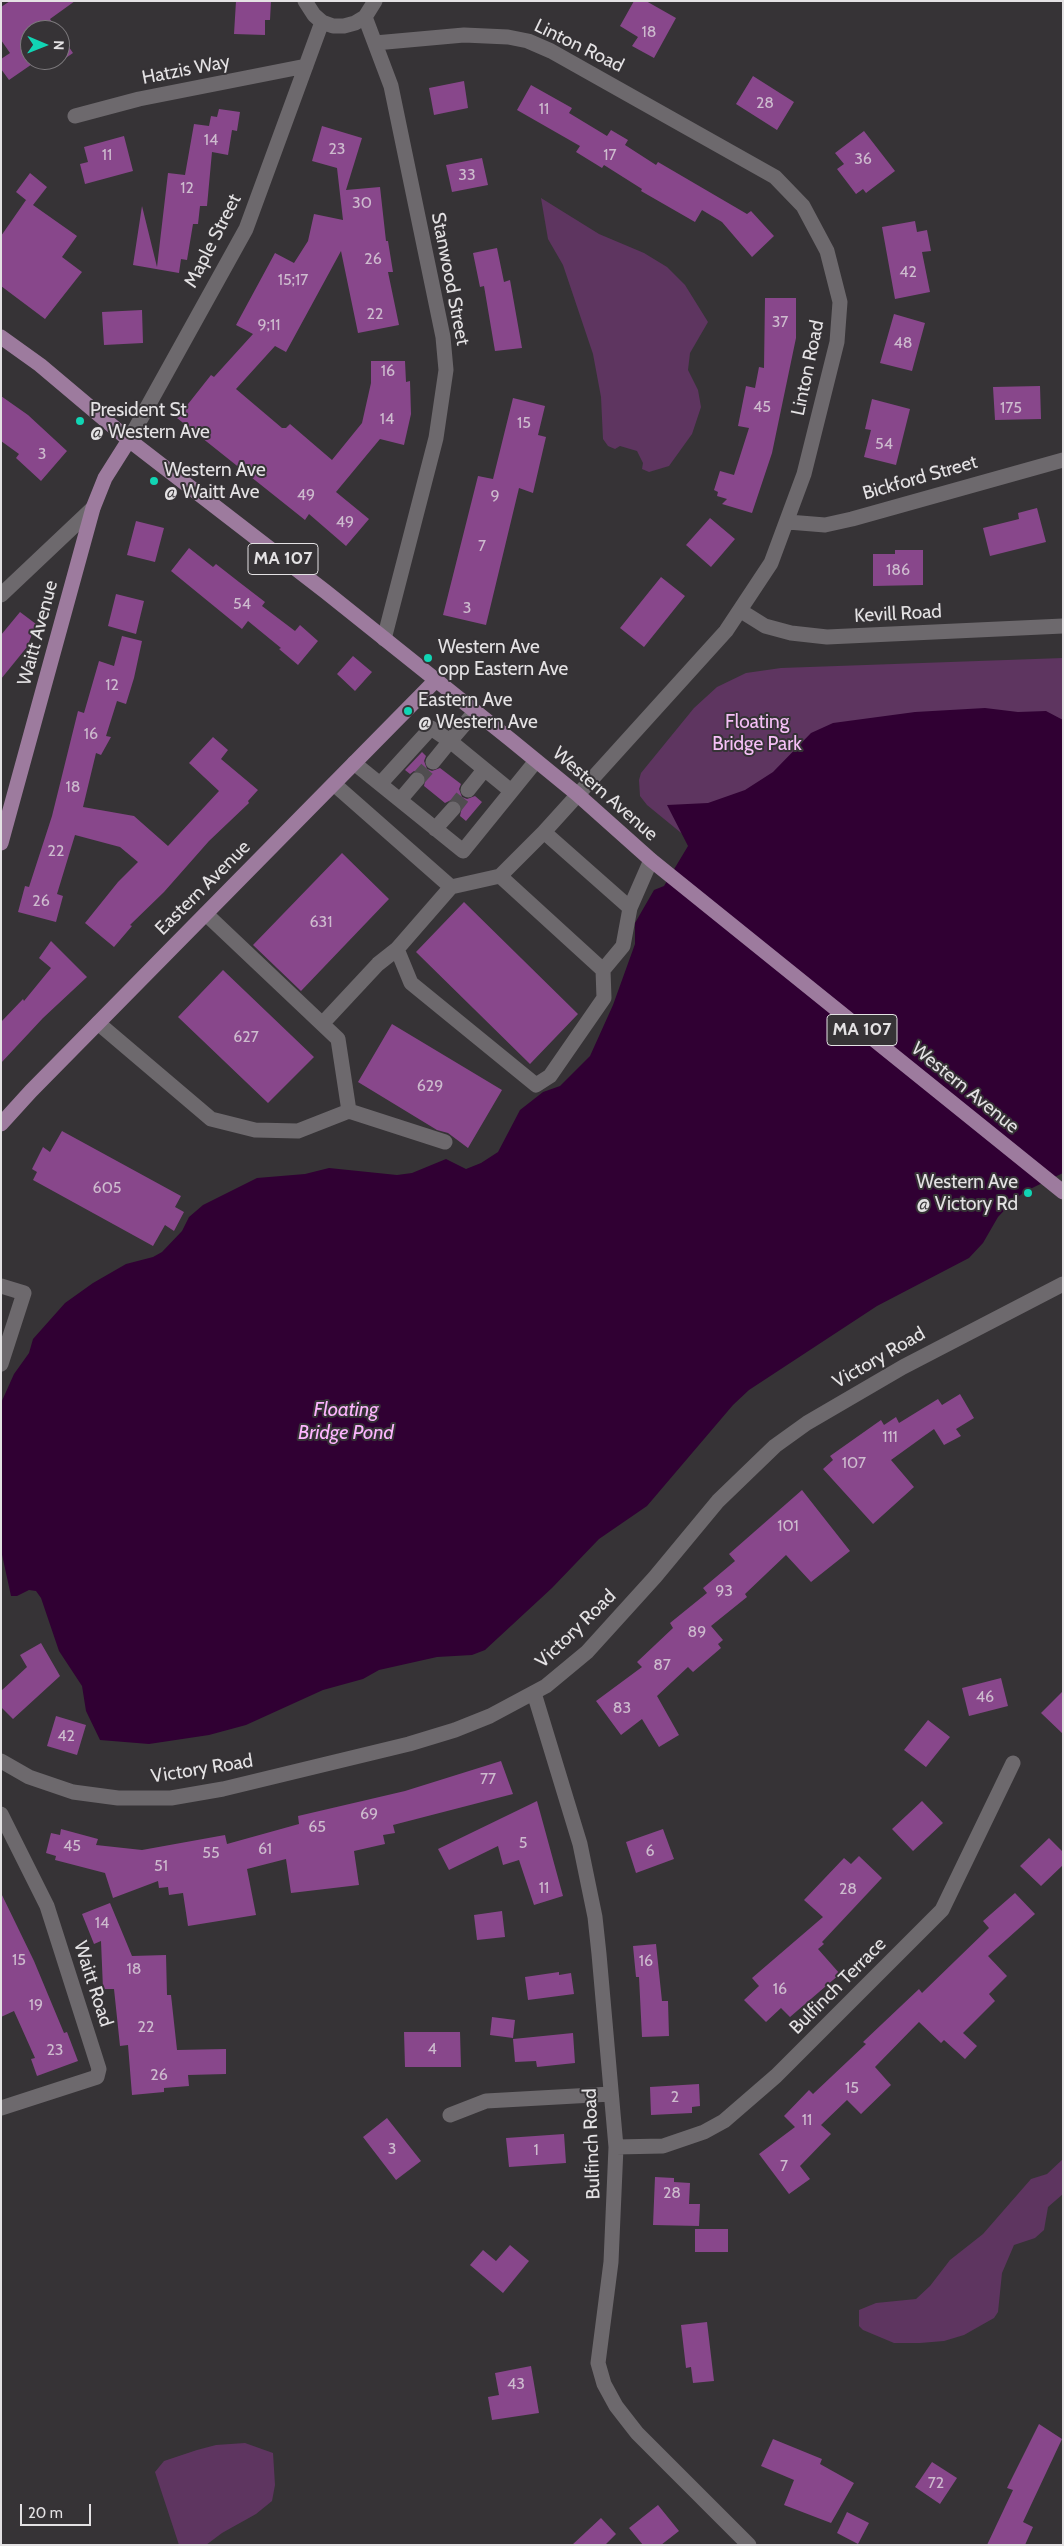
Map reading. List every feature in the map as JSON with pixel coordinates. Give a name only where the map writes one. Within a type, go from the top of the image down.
[{"type":"main road","name":"Western Avenue","points":[[1,336],[40,365],[129,440],[384,639],[577,794],[656,864],[1063,1192]]},
{"type":"main road","name":"Waitt Avenue","points":[[1,843],[94,508],[105,478],[129,440]]},
{"type":"main road","name":"Eastern Avenue","points":[[1,1124],[31,1091],[435,681]]},
{"type":"street","points":[[305,1],[314,15],[322,22],[332,26],[344,26],[355,23],[365,17],[375,1]]},
{"type":"street","name":"Stanwood Street","points":[[365,17],[391,86],[443,337],[446,370],[436,438],[384,639]]},
{"type":"street","name":"Maple Street","points":[[129,440],[246,229],[322,22]]},
{"type":"street","name":"Linton Road","points":[[375,43],[464,35],[508,36],[528,41],[575,64],[743,158],[774,177],[789,190],[803,206],[827,251],[840,302],[837,342],[804,474],[788,522],[771,563],[726,631],[544,832],[500,876]]},
{"type":"street","name":"Hatzis Way","points":[[75,116],[139,100],[306,66]]},
{"type":"street","name":"Bickford Street","points":[[788,522],[825,525],[852,519],[1063,460]]},
{"type":"street","points":[[1,595],[94,508]]},
{"type":"street","name":"Kevill Road","points":[[741,611],[766,626],[791,634],[827,637],[1063,626]]},
{"type":"street","points":[[433,762],[475,712]]},
{"type":"street","points":[[380,784],[431,728],[450,741],[511,791]]},
{"type":"street","points":[[354,763],[463,852],[536,761]]},
{"type":"street","points":[[468,790],[484,770]]},
{"type":"street","points":[[400,800],[417,780]]},
{"type":"street","points":[[334,784],[451,887]]},
{"type":"street","points":[[435,829],[452,809]]},
{"type":"street","points":[[544,832],[630,908]]},
{"type":"street","points":[[398,949],[411,983],[536,1085],[550,1076],[604,998],[603,970],[623,946],[630,908],[656,864]]},
{"type":"street","points":[[322,1024],[378,964],[398,949],[451,887],[500,876],[603,970]]},
{"type":"street","points":[[206,914],[338,1039],[349,1111]]},
{"type":"street","points":[[98,1023],[211,1119],[255,1130],[298,1130],[349,1111],[445,1142]]},
{"type":"street","name":"Victory Road","points":[[1,1761],[29,1777],[73,1792],[118,1798],[172,1798],[223,1789],[409,1744],[456,1730],[490,1716],[534,1693],[567,1670],[613,1625],[718,1501],[774,1446],[807,1423],[903,1366],[1063,1284]]},
{"type":"street","points":[[1,1286],[24,1293],[1,1364]]},
{"type":"street","name":"Bulfinch Road","points":[[534,1693],[575,1827],[595,1917],[616,2147],[611,2262],[598,2363],[604,2384],[616,2406],[637,2433],[749,2545]]},
{"type":"street","name":"Bulfinch Terrace","points":[[616,2147],[663,2146],[704,2132],[724,2121],[776,2076],[942,1910],[1014,1763]]},
{"type":"street","name":"Waitt Road","points":[[1,1814],[46,1906],[100,2069],[97,2077],[1,2108]]},
{"type":"street","points":[[450,2115],[486,2101],[611,2094]]},
{"type":"green space","points":[[541,198],[599,234],[644,253],[667,267],[685,285],[708,322],[690,353],[688,370],[698,390],[701,407],[692,434],[669,466],[649,472],[642,469],[643,463],[637,451],[620,446],[615,449],[608,446],[603,439],[601,397],[593,354],[563,265],[548,239]]},
{"type":"green space","name":"Floating Bridge Park","points":[[1063,658],[1063,720],[1044,712],[702,850],[647,805],[640,796],[639,780],[641,773],[694,708],[717,687],[746,673],[781,668]]},
{"type":"green space","points":[[1063,2159],[1063,2194],[1048,2207],[1044,2230],[1035,2238],[1014,2245],[1002,2273],[998,2312],[994,2318],[964,2335],[944,2341],[920,2343],[894,2343],[863,2330],[859,2326],[859,2310],[876,2303],[916,2299],[930,2286],[950,2260],[983,2234],[1031,2179],[1047,2174]]},
{"type":"green space","points":[[245,2443],[273,2453],[275,2485],[272,2501],[256,2514],[222,2533],[206,2545],[179,2545],[155,2472],[164,2461],[197,2450],[216,2445]]},
{"type":"water","name":"Floating Bridge Pond","points":[[985,708],[1018,712],[1046,711],[1063,720],[1063,1173],[1026,1191],[1015,1199],[998,1217],[983,1243],[969,1258],[877,1306],[749,1390],[733,1405],[647,1506],[599,1539],[552,1588],[485,1650],[472,1655],[437,1657],[379,1670],[363,1679],[323,1690],[246,1725],[209,1735],[149,1744],[100,1740],[86,1711],[82,1686],[59,1651],[41,1598],[36,1591],[29,1590],[17,1596],[11,1596],[1,1550],[1,1403],[14,1374],[29,1353],[33,1339],[65,1303],[93,1283],[126,1264],[153,1257],[162,1252],[182,1231],[189,1217],[203,1205],[257,1178],[305,1174],[329,1168],[397,1175],[412,1173],[446,1159],[466,1169],[481,1163],[498,1152],[520,1110],[543,1092],[560,1086],[590,1056],[613,1005],[635,944],[635,923],[654,890],[664,886],[688,846],[667,805],[708,803],[745,790],[773,772],[811,733],[833,723],[915,712]]},
{"type":"building","points":[[10,1],[75,1],[51,20],[20,20],[20,70],[24,70],[9,80],[1,69],[1,59],[10,53],[1,40],[1,7]]},
{"type":"building","points":[[236,1],[271,1],[270,20],[265,20],[265,35],[234,34]]},
{"type":"building","points":[[634,1],[646,1],[676,18],[654,58],[632,46],[638,37],[620,26]]},
{"type":"building","points":[[753,76],[794,102],[777,130],[736,104]]},
{"type":"building","points":[[464,81],[468,108],[434,115],[429,88]]},
{"type":"building","points":[[531,85],[572,108],[569,113],[607,136],[611,130],[628,140],[625,145],[656,165],[658,162],[747,214],[751,211],[774,236],[752,257],[722,222],[702,210],[695,222],[641,191],[642,189],[604,165],[602,168],[576,152],[580,146],[517,110]]},
{"type":"building","points":[[219,109],[240,112],[237,131],[232,130],[228,155],[212,152],[207,206],[200,206],[198,224],[193,224],[187,260],[181,259],[179,273],[133,265],[142,206],[157,267],[168,173],[185,175],[194,124],[209,126],[211,116],[217,117]]},
{"type":"building","points":[[322,126],[362,138],[346,190],[380,187],[386,241],[388,241],[393,272],[388,272],[399,325],[358,333],[341,251],[286,352],[275,346],[236,389],[282,428],[286,428],[290,424],[332,460],[362,423],[371,383],[371,361],[405,361],[406,382],[410,381],[411,414],[404,445],[380,439],[336,492],[369,519],[346,546],[309,514],[305,520],[177,418],[211,375],[214,377],[253,334],[236,325],[275,253],[294,263],[308,241],[314,214],[343,220],[337,168],[312,161]]},
{"type":"building","points":[[864,131],[895,171],[866,193],[863,189],[856,194],[837,169],[844,164],[835,153]]},
{"type":"building","points":[[124,136],[133,171],[85,184],[80,164],[88,162],[84,147]]},
{"type":"building","points":[[482,158],[488,185],[452,192],[446,165]]},
{"type":"building","points":[[30,173],[47,187],[33,205],[77,236],[62,257],[82,272],[45,319],[1,286],[1,236],[26,200],[16,192]]},
{"type":"building","points":[[915,221],[917,232],[927,230],[931,251],[922,252],[930,292],[895,299],[882,227]]},
{"type":"building","points":[[497,248],[504,282],[510,280],[522,348],[495,351],[484,286],[480,287],[473,253]]},
{"type":"building","points":[[765,298],[796,298],[796,338],[772,453],[752,513],[722,504],[727,499],[717,496],[718,492],[714,490],[720,471],[734,475],[749,428],[738,426],[746,386],[755,388],[759,367],[764,368]]},
{"type":"building","points":[[142,310],[143,343],[104,345],[102,312]]},
{"type":"building","points":[[894,314],[925,323],[912,371],[880,363]]},
{"type":"building","points":[[1040,386],[1041,419],[995,420],[993,387]]},
{"type":"building","points":[[1,396],[28,415],[67,451],[41,481],[16,458],[19,454],[1,441]]},
{"type":"building","points":[[513,398],[545,406],[538,435],[546,437],[533,493],[519,488],[486,625],[443,615],[478,476],[493,479]]},
{"type":"building","points":[[872,399],[910,409],[896,465],[864,457],[871,430],[865,429]]},
{"type":"building","points":[[1037,508],[1046,542],[990,556],[983,528],[1019,519],[1018,513]]},
{"type":"building","points":[[710,518],[735,539],[711,567],[686,545]]},
{"type":"building","points":[[136,521],[164,528],[155,562],[127,555]]},
{"type":"building","points":[[189,548],[213,567],[216,564],[265,602],[262,606],[295,631],[300,625],[318,641],[298,665],[279,649],[281,648],[248,621],[242,629],[171,571]]},
{"type":"building","points":[[895,550],[923,550],[923,585],[873,586],[873,554],[895,554]]},
{"type":"building","points":[[661,577],[685,596],[644,647],[620,628]]},
{"type":"building","points":[[116,594],[144,601],[136,634],[108,626]]},
{"type":"building","points":[[20,612],[36,624],[27,647],[1,679],[1,635]]},
{"type":"building","points":[[122,636],[142,641],[134,678],[126,704],[117,701],[106,736],[111,737],[101,755],[96,753],[83,807],[134,816],[168,846],[219,791],[189,763],[213,737],[228,750],[221,759],[258,790],[248,801],[249,803],[209,841],[164,892],[130,925],[132,926],[114,947],[85,923],[118,882],[138,862],[120,847],[75,835],[57,894],[63,896],[56,922],[18,912],[25,886],[29,887],[52,816],[78,711],[84,713],[99,661],[114,666]]},
{"type":"building","points":[[353,656],[372,672],[355,691],[337,674]]},
{"type":"building","points":[[422,752],[426,756],[424,761],[427,769],[432,771],[440,768],[461,784],[459,789],[462,797],[467,799],[475,796],[482,802],[466,821],[460,816],[462,807],[459,802],[451,800],[445,803],[424,786],[426,777],[423,773],[414,771],[410,774],[405,770]]},
{"type":"building","points":[[342,853],[389,899],[301,991],[253,945]]},
{"type":"building","points":[[464,902],[578,1014],[530,1064],[416,952]]},
{"type":"building","points":[[51,941],[87,977],[43,1018],[1,1063],[1,1022],[23,999],[24,1001],[51,968],[39,958]]},
{"type":"building","points":[[223,970],[314,1057],[268,1103],[178,1017]]},
{"type":"building","points":[[392,1024],[502,1090],[468,1148],[448,1133],[437,1130],[358,1082]]},
{"type":"building","points":[[62,1131],[181,1196],[175,1207],[184,1212],[174,1231],[165,1225],[153,1246],[33,1180],[37,1172],[32,1169],[43,1147],[50,1152]]},
{"type":"building","points":[[960,1394],[974,1418],[956,1429],[961,1436],[944,1445],[934,1429],[891,1460],[914,1487],[873,1524],[823,1469],[833,1460],[830,1456],[881,1420],[884,1425],[896,1417],[899,1423],[938,1399],[942,1405]]},
{"type":"building","points":[[802,1490],[850,1551],[811,1582],[786,1555],[745,1594],[747,1597],[711,1626],[723,1640],[718,1644],[721,1648],[693,1672],[688,1667],[657,1696],[679,1735],[659,1747],[642,1719],[621,1735],[596,1701],[642,1667],[637,1662],[673,1628],[670,1623],[707,1593],[703,1588],[735,1561],[729,1554]]},
{"type":"building","points":[[41,1643],[60,1676],[13,1719],[1,1707],[1,1691],[27,1667],[20,1655]]},
{"type":"building","points":[[1001,1678],[1008,1706],[969,1716],[962,1688]]},
{"type":"building","points":[[1063,1691],[1063,1734],[1041,1713]]},
{"type":"building","points":[[56,1716],[86,1725],[77,1755],[47,1746]]},
{"type":"building","points":[[928,1720],[950,1737],[926,1767],[904,1750]]},
{"type":"building","points":[[501,1761],[513,1794],[393,1825],[395,1833],[383,1835],[385,1844],[354,1851],[359,1885],[291,1893],[286,1859],[247,1869],[256,1915],[188,1926],[183,1893],[169,1895],[168,1887],[159,1888],[158,1881],[113,1898],[105,1873],[55,1860],[56,1856],[46,1853],[51,1833],[60,1835],[61,1829],[98,1839],[96,1845],[142,1850],[225,1835],[227,1844],[299,1824],[298,1816],[405,1791]]},
{"type":"building","points":[[537,1801],[563,1896],[534,1905],[519,1860],[503,1865],[498,1846],[449,1870],[438,1849]]},
{"type":"building","points":[[922,1801],[943,1823],[913,1851],[892,1829]]},
{"type":"building","points":[[663,1829],[674,1859],[636,1873],[626,1842]]},
{"type":"building","points":[[1049,1838],[1063,1852],[1063,1865],[1041,1886],[1020,1866]]},
{"type":"building","points":[[859,1856],[882,1878],[822,1942],[824,1944],[818,1949],[840,1974],[790,2017],[781,2008],[766,2022],[744,2000],[759,1986],[752,1978],[823,1917],[804,1900],[844,1858],[851,1864]]},
{"type":"building","points":[[1,1893],[34,1961],[64,2033],[67,2032],[78,2061],[37,2076],[31,2059],[35,2058],[14,2011],[1,2017]]},
{"type":"building","points":[[1015,1893],[1035,1914],[988,1956],[1007,1976],[989,1994],[995,2001],[963,2033],[977,2046],[965,2059],[944,2040],[941,2043],[919,2022],[875,2067],[891,2085],[861,2114],[847,2100],[821,2125],[831,2134],[800,2166],[810,2179],[789,2194],[759,2154],[795,2127],[784,2116],[809,2090],[813,2094],[866,2044],[863,2042],[919,1989],[922,1993],[989,1928],[983,1921]]},
{"type":"building","points":[[110,1903],[132,1956],[166,1955],[167,1995],[171,1995],[177,2050],[226,2049],[226,2074],[188,2075],[189,2086],[164,2088],[164,2092],[132,2095],[128,2045],[120,2046],[114,1989],[103,1989],[101,1941],[94,1944],[82,1914]]},
{"type":"building","points":[[502,1911],[505,1937],[477,1940],[474,1915]]},
{"type":"building","points":[[656,1944],[662,2001],[668,2001],[669,2036],[642,2037],[639,1977],[636,1977],[633,1946]]},
{"type":"building","points":[[559,1972],[559,1975],[571,1973],[574,1994],[528,2000],[525,1977]]},
{"type":"building","points":[[492,2017],[515,2020],[513,2038],[490,2035]]},
{"type":"building","points":[[404,2032],[460,2032],[461,2067],[405,2067]]},
{"type":"building","points":[[573,2033],[575,2063],[537,2067],[536,2061],[515,2062],[513,2039]]},
{"type":"building","points":[[699,2084],[700,2106],[692,2107],[692,2113],[651,2115],[650,2087]]},
{"type":"building","points":[[387,2118],[421,2161],[396,2180],[363,2137]]},
{"type":"building","points":[[564,2134],[566,2163],[509,2167],[506,2138]]},
{"type":"building","points":[[655,2177],[674,2178],[674,2182],[690,2183],[689,2204],[700,2204],[699,2226],[653,2225]]},
{"type":"building","points":[[695,2229],[728,2229],[728,2252],[695,2252]]},
{"type":"building","points":[[510,2245],[529,2261],[503,2293],[470,2265],[483,2250],[496,2261]]},
{"type":"building","points":[[707,2322],[714,2381],[693,2383],[691,2367],[686,2368],[681,2325]]},
{"type":"building","points":[[531,2366],[539,2413],[492,2420],[488,2397],[499,2395],[495,2373]]},
{"type":"building","points":[[1039,2424],[1062,2439],[1023,2522],[1033,2527],[1025,2545],[987,2545],[1013,2490],[1007,2488]]},
{"type":"building","points":[[773,2439],[822,2459],[820,2464],[854,2483],[831,2523],[784,2505],[794,2480],[761,2466]]},
{"type":"building","points":[[932,2462],[957,2478],[940,2504],[915,2487]]},
{"type":"building","points":[[658,2505],[679,2531],[661,2545],[643,2545],[629,2528]]},
{"type":"building","points":[[847,2512],[869,2523],[858,2544],[837,2533]]},
{"type":"building","points":[[601,2518],[616,2534],[605,2545],[572,2545]]},
{"type":"tunnel","points":[[417,780],[433,762]]},
{"type":"tunnel","points":[[453,809],[468,790]]},
{"type":"place","name":"President St @ Western Ave","points":[[80,421]]},
{"type":"place","name":"Western Ave @ Waitt Ave","points":[[154,481]]},
{"type":"place","name":"Western Ave opp Eastern Ave","points":[[428,658]]},
{"type":"place","name":"Eastern Ave @ Western Ave","points":[[408,711]]},
{"type":"place","name":"Western Ave @ Victory Rd","points":[[1028,1193]]}]
